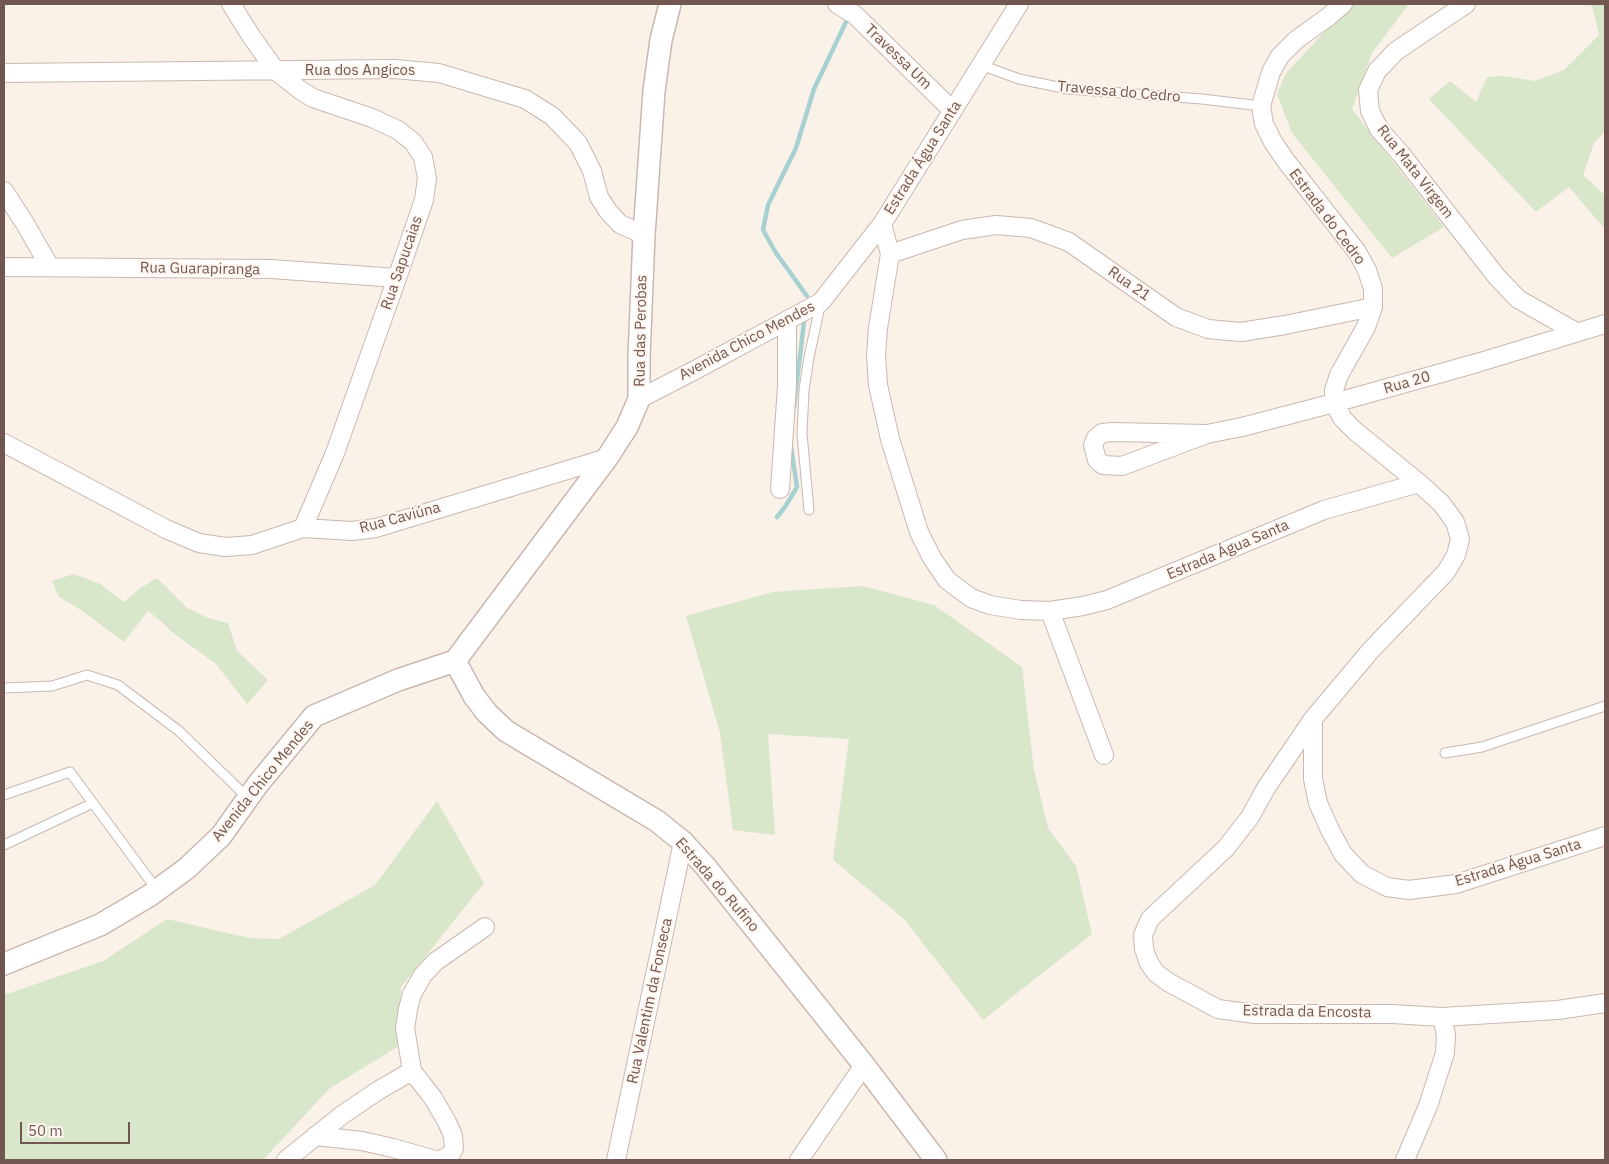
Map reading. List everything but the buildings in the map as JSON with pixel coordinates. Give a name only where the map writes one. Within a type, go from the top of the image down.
[{"type":"street","name":"Rua Sapucaias","points":[[231,4],[276,71],[313,98],[372,118],[398,130],[413,142],[423,158],[427,178],[424,200],[397,278],[335,453],[303,528]]},
{"type":"street","name":"Rua das Perobas","points":[[455,662],[607,458],[627,427],[639,399],[644,235],[654,90],[661,40],[670,4]]},
{"type":"street","name":"Estrada Água Santa","points":[[1018,4],[882,224],[890,254],[878,328],[876,355],[878,385],[890,439],[919,532],[932,558],[947,580],[971,598],[990,605],[1050,612],[1083,606],[1107,600],[1324,510],[1419,482]]},
{"type":"street","points":[[1261,106],[1271,72],[1280,56],[1296,40],[1342,4]]},
{"type":"street","name":"Rua Mata Virgem","points":[[1466,4],[1396,51],[1377,71],[1368,90],[1370,110],[1378,129],[1401,154],[1497,277],[1518,299],[1576,332]]},
{"type":"street","name":"Travessa Um","points":[[839,5],[855,16],[952,110]]},
{"type":"street","name":"Rua dos Angicos","points":[[4,73],[395,69],[439,73],[525,99],[552,116],[578,143],[592,171],[599,197],[608,211],[620,224],[644,235]]},
{"type":"street","name":"Estrada do Cedro","points":[[1261,106],[1264,124],[1273,142],[1357,252],[1367,270],[1373,289],[1374,307]]},
{"type":"street","points":[[4,191],[50,267]]},
{"type":"street","name":"Avenida Chico Mendes","points":[[639,399],[821,302],[882,224]]},
{"type":"street","name":"Rua 21","points":[[890,254],[962,230],[996,225],[1031,228],[1069,242],[1176,317],[1208,329],[1241,332],[1285,326],[1374,307]]},
{"type":"street","name":"Rua Guarapiranga","points":[[4,267],[271,269],[397,278]]},
{"type":"street","points":[[1313,719],[1371,650],[1446,572],[1456,555],[1460,539],[1455,522],[1441,503],[1419,482],[1355,431],[1343,419],[1334,403],[1334,390],[1339,374],[1366,327],[1374,307]]},
{"type":"street","points":[[780,489],[786,386],[787,320]]},
{"type":"street","name":"Rua 20","points":[[1207,434],[1112,432],[1102,433],[1096,438],[1093,445],[1097,460],[1103,465],[1122,466],[1207,434],[1334,403],[1477,363],[1605,324]]},
{"type":"street","name":"Rua Caviúna","points":[[4,444],[166,529],[199,543],[225,547],[252,545],[303,528],[352,531],[376,528],[607,458]]},
{"type":"street","points":[[1050,612],[1104,755]]},
{"type":"street","name":"Avenida Chico Mendes","points":[[4,964],[100,925],[157,890],[186,869],[221,836],[287,747],[314,716],[398,680],[455,662]]},
{"type":"street","name":"Estrada do Rufino","points":[[455,662],[474,696],[506,731],[657,821],[683,842],[705,866],[864,1065],[936,1160]]},
{"type":"street","name":"Estrada Água Santa","points":[[1313,719],[1312,779],[1318,803],[1343,854],[1362,874],[1387,887],[1409,890],[1456,884],[1605,836]]},
{"type":"street","name":"Estrada da Encosta","points":[[1313,719],[1266,788],[1250,817],[1226,848],[1150,920],[1143,935],[1144,949],[1149,963],[1156,973],[1168,982],[1218,1009],[1254,1014],[1392,1014],[1442,1017],[1558,1010],[1605,1003]]},
{"type":"street","name":"Rua Valentim da Fonseca","points":[[615,1160],[683,842]]},
{"type":"street","points":[[441,1160],[451,1154],[454,1148],[453,1136],[433,1098],[412,1072],[405,1028],[412,994],[423,975],[435,962],[484,927]]},
{"type":"street","points":[[1405,1160],[1428,1106],[1445,1053],[1446,1035],[1442,1017]]},
{"type":"street","points":[[799,1160],[864,1065]]},
{"type":"street","points":[[286,1160],[315,1136],[378,1090],[412,1072]]},
{"type":"street","points":[[315,1136],[362,1141],[435,1160]]},
{"type":"lane","name":"Travessa do Cedro","points":[[981,65],[1018,79],[1068,89],[1202,99],[1261,106]]},
{"type":"lane","points":[[808,510],[802,434],[804,390],[821,302]]},
{"type":"lane","points":[[4,688],[52,686],[87,675],[118,685],[179,731],[248,798]]},
{"type":"lane","points":[[1445,753],[1482,747],[1605,706]]},
{"type":"lane","points":[[4,796],[28,785],[70,772],[157,890]]},
{"type":"lane","points":[[4,845],[93,803]]},
{"type":"green space","points":[[1351,4],[1409,4],[1372,53],[1352,109],[1444,227],[1392,258],[1292,133],[1277,94],[1286,73]]},
{"type":"green space","points":[[1590,4],[1605,4],[1605,131],[1594,143],[1583,175],[1605,195],[1605,229],[1569,187],[1536,212],[1429,99],[1450,81],[1476,102],[1487,77],[1503,76],[1535,81],[1564,70],[1599,35]]},
{"type":"green space","points":[[74,574],[100,584],[124,602],[139,589],[157,578],[187,608],[208,618],[228,623],[237,651],[268,680],[247,704],[216,664],[172,632],[148,611],[124,642],[81,610],[59,597],[52,581]]},
{"type":"green space","points":[[863,586],[934,605],[1022,667],[1034,770],[1048,828],[1076,866],[1092,934],[983,1020],[904,919],[833,860],[849,739],[768,734],[775,835],[733,830],[720,733],[686,616],[773,592]]},
{"type":"green space","points":[[437,801],[484,883],[401,987],[402,1044],[329,1089],[263,1160],[4,1160],[4,995],[103,961],[167,919],[250,938],[279,939],[375,885]]},
{"type":"waterway","points":[[807,296],[776,253],[763,230],[768,205],[796,148],[814,89],[846,22]]},
{"type":"waterway","points":[[794,407],[804,322]]},
{"type":"waterway","points":[[777,517],[797,487],[791,447]]}]
